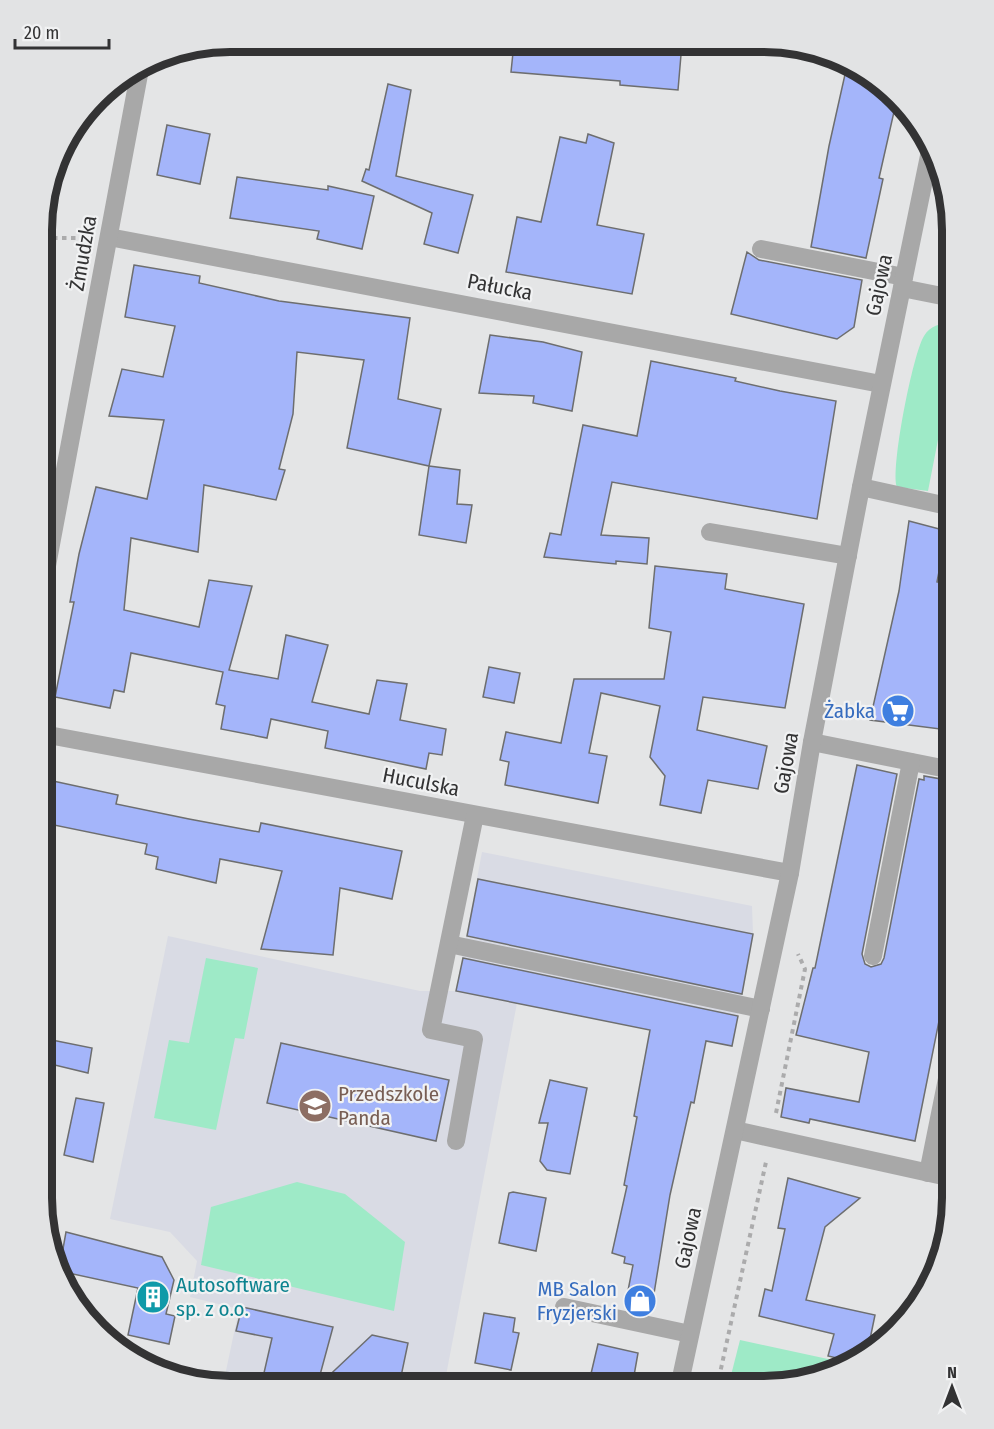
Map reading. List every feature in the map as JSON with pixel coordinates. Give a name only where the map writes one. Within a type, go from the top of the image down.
[{"type":"street","name":"Żmudzka","points":[[53,534],[138,78]]},
{"type":"street","name":"Gajowa","points":[[681,1376],[790,873],[812,742],[861,487],[928,164]]},
{"type":"street","name":"Pałucka","points":[[109,237],[882,384]]},
{"type":"street","points":[[761,249],[903,283],[942,295]]},
{"type":"street","points":[[861,487],[942,505]]},
{"type":"street","points":[[710,532],[848,556]]},
{"type":"street","name":"Huculska","points":[[53,736],[790,873]]},
{"type":"street","points":[[812,742],[941,768]]},
{"type":"street","points":[[873,956],[911,762]]},
{"type":"street","points":[[456,1141],[474,1039],[431,1030],[475,815]]},
{"type":"street","points":[[449,944],[761,1009]]},
{"type":"street","points":[[928,1173],[941,1108]]},
{"type":"street","points":[[735,1130],[941,1176]]},
{"type":"street","points":[[564,1307],[690,1334]]},
{"type":"path","points":[[53,238],[109,237]]},
{"type":"shaded area","name":"Przedszkole Panda","points":[[482,852],[752,906],[753,934],[732,1046],[517,1003],[446,1376],[225,1376],[239,1309],[190,1297],[197,1261],[170,1232],[110,1219],[168,936],[420,991],[456,991]]},
{"type":"green space","points":[[942,324],[942,420],[928,491],[897,487],[900,436],[914,364],[924,336],[932,327]]},
{"type":"green space","points":[[206,958],[258,968],[244,1039],[235,1038],[216,1130],[154,1118],[169,1040],[189,1043]]},
{"type":"green space","points":[[297,1182],[345,1194],[405,1242],[394,1311],[201,1265],[211,1207]]},
{"type":"green space","points":[[740,1340],[836,1361],[798,1373],[775,1376],[731,1376]]},
{"type":"building","points":[[513,52],[681,52],[678,90],[620,85],[620,81],[511,72]]},
{"type":"building","points":[[845,73],[862,82],[894,110],[879,178],[883,179],[866,258],[811,247],[829,146]]},
{"type":"building","points":[[388,84],[411,90],[396,176],[473,195],[458,253],[424,244],[432,213],[362,181],[366,169],[369,170]]},
{"type":"building","points":[[167,125],[210,134],[200,184],[157,175]]},
{"type":"building","points":[[588,134],[614,143],[597,225],[644,234],[632,294],[506,272],[517,217],[541,222],[560,137],[586,143]]},
{"type":"building","points":[[237,177],[328,190],[328,186],[374,196],[362,249],[317,239],[319,231],[230,218]]},
{"type":"building","points":[[747,252],[759,260],[862,280],[854,327],[837,339],[731,314]]},
{"type":"building","points":[[134,265],[200,276],[199,283],[279,301],[410,318],[398,399],[441,409],[429,466],[347,448],[364,360],[297,352],[293,414],[279,469],[285,470],[276,500],[204,485],[198,552],[131,538],[124,610],[199,627],[209,580],[252,586],[229,670],[278,679],[286,635],[328,645],[312,702],[369,714],[377,680],[407,684],[400,720],[446,729],[442,755],[429,753],[426,769],[325,748],[328,731],[271,719],[267,738],[221,729],[225,706],[216,704],[223,672],[131,653],[124,692],[114,690],[110,708],[55,697],[74,602],[70,602],[79,554],[96,487],[147,499],[164,420],[109,416],[122,369],[163,377],[175,326],[125,317]]},
{"type":"building","points":[[490,335],[543,342],[582,352],[572,411],[533,403],[534,396],[479,393]]},
{"type":"building","points":[[651,361],[736,378],[735,381],[780,391],[836,401],[817,519],[612,482],[601,535],[649,538],[647,564],[616,561],[616,564],[544,557],[550,533],[561,535],[583,425],[637,436]]},
{"type":"building","points":[[429,466],[460,470],[457,504],[472,505],[466,543],[419,535]]},
{"type":"building","points":[[909,521],[942,530],[942,558],[937,582],[942,583],[941,729],[870,720],[899,591]]},
{"type":"building","points":[[655,566],[727,574],[725,589],[804,604],[785,708],[703,697],[697,730],[767,746],[758,789],[708,780],[701,813],[660,805],[665,776],[650,757],[660,706],[601,693],[589,753],[607,756],[598,803],[505,785],[509,762],[500,760],[506,732],[561,743],[574,679],[664,679],[671,632],[649,628]]},
{"type":"building","points":[[489,667],[520,673],[514,703],[483,697]]},
{"type":"building","points":[[857,765],[897,774],[862,954],[865,964],[871,967],[881,964],[884,958],[919,779],[924,780],[924,776],[941,779],[941,1010],[915,1141],[810,1119],[809,1123],[781,1117],[786,1088],[859,1102],[869,1052],[796,1035],[813,968],[815,968]]},
{"type":"building","points":[[53,781],[118,795],[116,804],[189,819],[259,832],[261,823],[402,851],[392,899],[340,888],[333,955],[261,949],[282,871],[220,859],[216,883],[156,869],[158,857],[145,854],[147,844],[53,825]]},
{"type":"building","points":[[478,879],[753,934],[742,994],[467,936]]},
{"type":"building","points":[[463,958],[738,1016],[732,1046],[706,1041],[694,1103],[691,1102],[670,1195],[651,1312],[625,1306],[633,1265],[624,1263],[625,1257],[612,1253],[627,1186],[624,1185],[637,1117],[634,1116],[650,1030],[456,991]]},
{"type":"building","points":[[53,1040],[92,1048],[88,1073],[53,1065]]},
{"type":"building","points":[[281,1043],[449,1080],[436,1141],[267,1103]]},
{"type":"building","points":[[550,1080],[587,1088],[570,1174],[547,1170],[540,1161],[548,1123],[539,1123]]},
{"type":"building","points":[[76,1098],[104,1103],[93,1162],[64,1155]]},
{"type":"building","points":[[788,1178],[860,1198],[825,1227],[806,1300],[875,1315],[870,1341],[862,1347],[840,1359],[828,1356],[834,1334],[759,1316],[765,1289],[772,1291],[785,1229],[778,1228]]},
{"type":"building","points":[[509,1193],[546,1198],[536,1251],[499,1243]]},
{"type":"building","points":[[66,1232],[162,1257],[174,1280],[166,1314],[175,1316],[169,1344],[128,1335],[138,1288],[69,1273],[62,1255]]},
{"type":"building","points":[[242,1307],[333,1327],[320,1376],[263,1376],[272,1338],[236,1331]]},
{"type":"building","points":[[484,1313],[515,1318],[513,1332],[519,1333],[511,1370],[475,1363]]},
{"type":"building","points":[[372,1335],[408,1343],[401,1376],[329,1376]]},
{"type":"building","points":[[598,1344],[638,1353],[634,1376],[590,1376]]},
{"type":"place","name":"Żabka","points":[[898,711]]},
{"type":"place","name":"Przedszkole Panda","points":[[315,1106]]},
{"type":"place","name":"Autosoftware sp. z o.o.","points":[[153,1297]]},
{"type":"place","name":"MB Salon Fryzjerski","points":[[640,1301]]}]
